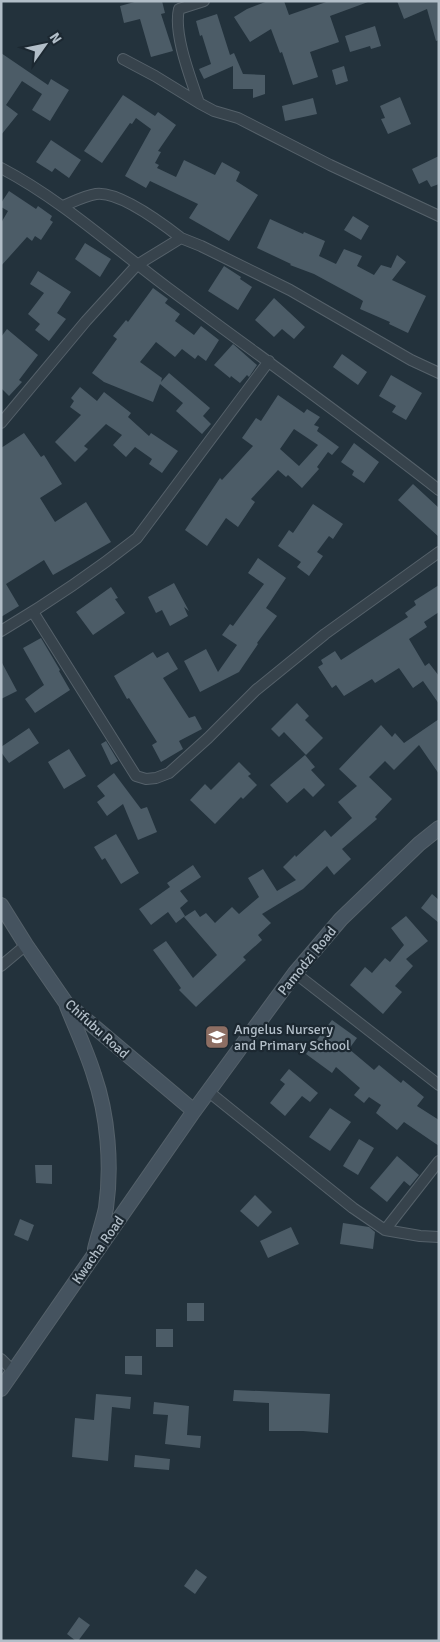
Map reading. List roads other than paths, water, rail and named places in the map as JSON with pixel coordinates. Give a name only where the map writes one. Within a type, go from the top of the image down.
[{"type":"main road","name":"Pamodzi Road","points":[[194,1111],[210,1092],[295,973],[340,919],[419,844],[439,828]]},
{"type":"main road","name":"Chifubu Road","points":[[1,905],[66,1004],[194,1111]]},
{"type":"main road","points":[[66,1004],[94,1075],[102,1105],[108,1154],[105,1210],[92,1260]]},
{"type":"main road","name":"Kwacha Road","points":[[1,1389],[194,1111]]},
{"type":"street","points":[[199,103],[184,57],[177,18],[179,9],[204,1]]},
{"type":"street","points":[[123,59],[214,111],[238,118],[330,165],[439,216]]},
{"type":"street","points":[[1,168],[22,179],[63,206],[137,265],[376,440],[439,490]]},
{"type":"street","points":[[63,206],[83,198],[103,194],[133,206],[158,220],[181,238],[202,246],[290,290],[411,360],[439,374]]},
{"type":"street","points":[[1,423],[86,321],[137,265],[181,238]]},
{"type":"street","points":[[1,631],[33,612],[112,558],[137,538],[269,361]]},
{"type":"street","points":[[33,612],[136,776],[146,779],[156,778],[169,773],[208,738],[256,690],[326,634],[439,552]]},
{"type":"street","points":[[1,966],[26,945]]},
{"type":"street","points":[[295,973],[439,1085]]},
{"type":"street","points":[[210,1092],[353,1208],[385,1230],[439,1237]]},
{"type":"street","points":[[385,1230],[439,1161]]},
{"type":"street","points":[[1,1359],[13,1372]]},
{"type":"place","name":"Angelus Nursery and Primary School","points":[[217,1037]]}]
